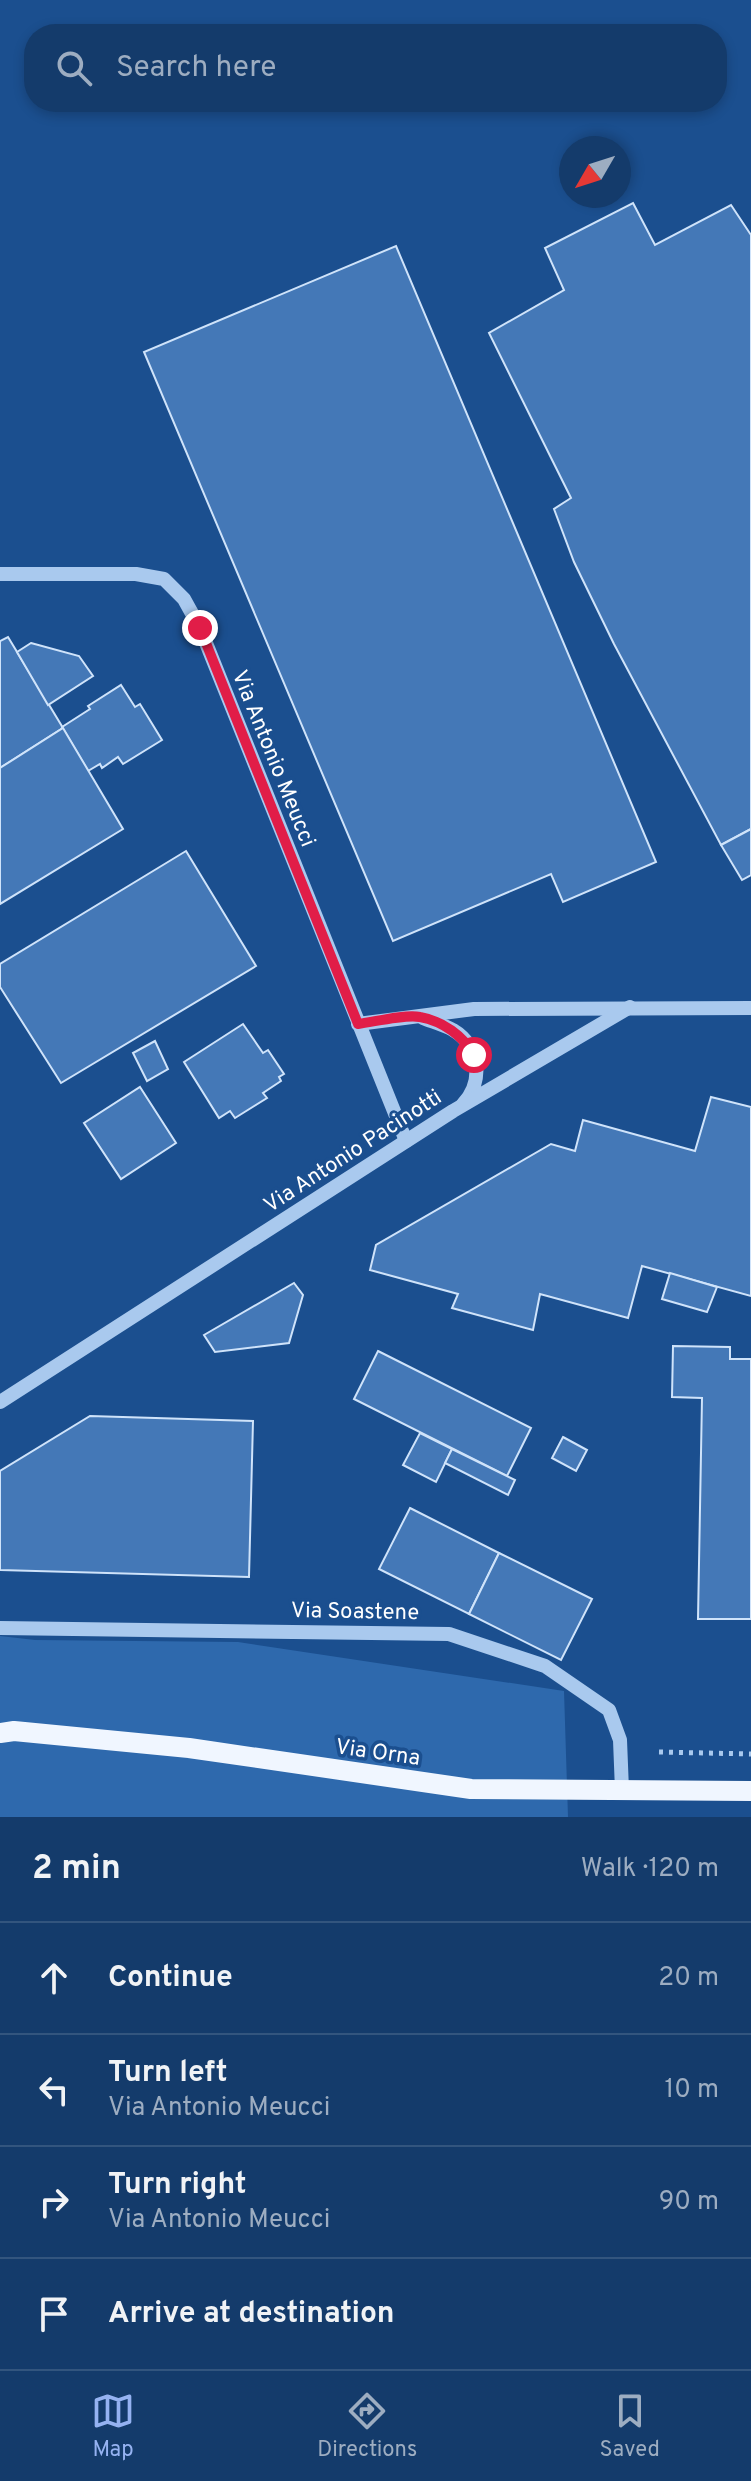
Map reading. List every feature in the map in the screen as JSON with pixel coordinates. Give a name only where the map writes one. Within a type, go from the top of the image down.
[{"type":"main road","name":"Via Orna","points":[[0,1733],[14,1731],[189,1748],[471,1789],[751,1791]]},
{"type":"street","name":"Via Antonio Meucci","points":[[0,574],[136,574],[164,579],[184,599],[200,628],[406,1141]]},
{"type":"street","name":"Via Antonio Pacinotti","points":[[0,1402],[453,1111],[630,1007]]},
{"type":"street","points":[[358,1024],[474,1009],[751,1008]]},
{"type":"street","points":[[419,1016],[454,1031],[466,1041],[474,1055],[477,1071],[474,1087],[466,1101],[453,1111]]},
{"type":"street","name":"Via Soastene","points":[[0,1628],[449,1634],[545,1666],[609,1710],[620,1740],[622,1790]]},
{"type":"path","points":[[659,1752],[751,1754]]},
{"type":"shaded area","points":[[0,1636],[35,1640],[238,1642],[564,1691],[568,1817],[0,1817]]},
{"type":"building","points":[[631,204],[655,245],[731,205],[751,235],[751,829],[721,845],[574,562],[554,509],[571,498],[489,333],[564,290],[545,248],[623,208],[631,208]]},
{"type":"building","points":[[396,246],[656,862],[563,902],[551,874],[393,941],[144,352]]},
{"type":"building","points":[[8,637],[63,728],[0,768],[0,641]]},
{"type":"building","points":[[31,643],[79,656],[93,676],[48,705],[17,652]]},
{"type":"building","points":[[121,685],[135,707],[140,704],[162,740],[123,764],[118,757],[102,768],[100,764],[88,771],[62,727]]},
{"type":"building","points":[[63,728],[123,829],[0,904],[0,768]]},
{"type":"building","points":[[751,829],[751,875],[742,880],[721,845]]},
{"type":"building","points":[[186,851],[256,966],[61,1083],[0,987],[0,964]]},
{"type":"building","points":[[243,1024],[263,1053],[268,1050],[284,1074],[279,1077],[281,1081],[263,1093],[267,1098],[235,1118],[230,1111],[219,1118],[184,1062]]},
{"type":"building","points":[[155,1041],[168,1069],[147,1081],[133,1053]]},
{"type":"building","points":[[140,1087],[176,1143],[121,1179],[84,1123]]},
{"type":"building","points":[[711,1097],[751,1107],[751,1296],[642,1266],[628,1318],[540,1294],[533,1330],[452,1308],[458,1294],[370,1270],[376,1245],[551,1144],[575,1151],[583,1120],[695,1151]]},
{"type":"building","points":[[670,1273],[717,1287],[707,1312],[662,1299]]},
{"type":"building","points":[[294,1283],[303,1295],[289,1343],[215,1352],[204,1335]]},
{"type":"building","points":[[673,1346],[730,1347],[730,1359],[751,1359],[751,1619],[698,1619],[702,1398],[672,1397]]},
{"type":"building","points":[[378,1351],[531,1428],[507,1476],[354,1399]]},
{"type":"building","points":[[90,1416],[253,1421],[249,1577],[0,1570],[0,1471]]},
{"type":"building","points":[[420,1433],[452,1449],[436,1482],[403,1465]]},
{"type":"building","points":[[563,1437],[587,1450],[576,1471],[552,1458]]},
{"type":"building","points":[[452,1449],[515,1480],[508,1495],[445,1463]]},
{"type":"building","points":[[410,1508],[499,1553],[469,1614],[379,1569]]},
{"type":"building","points":[[499,1553],[592,1599],[561,1660],[469,1614]]},
{"type":"route","points":[[200,628],[358,1024],[419,1016],[454,1031],[466,1041],[474,1055]]}]
